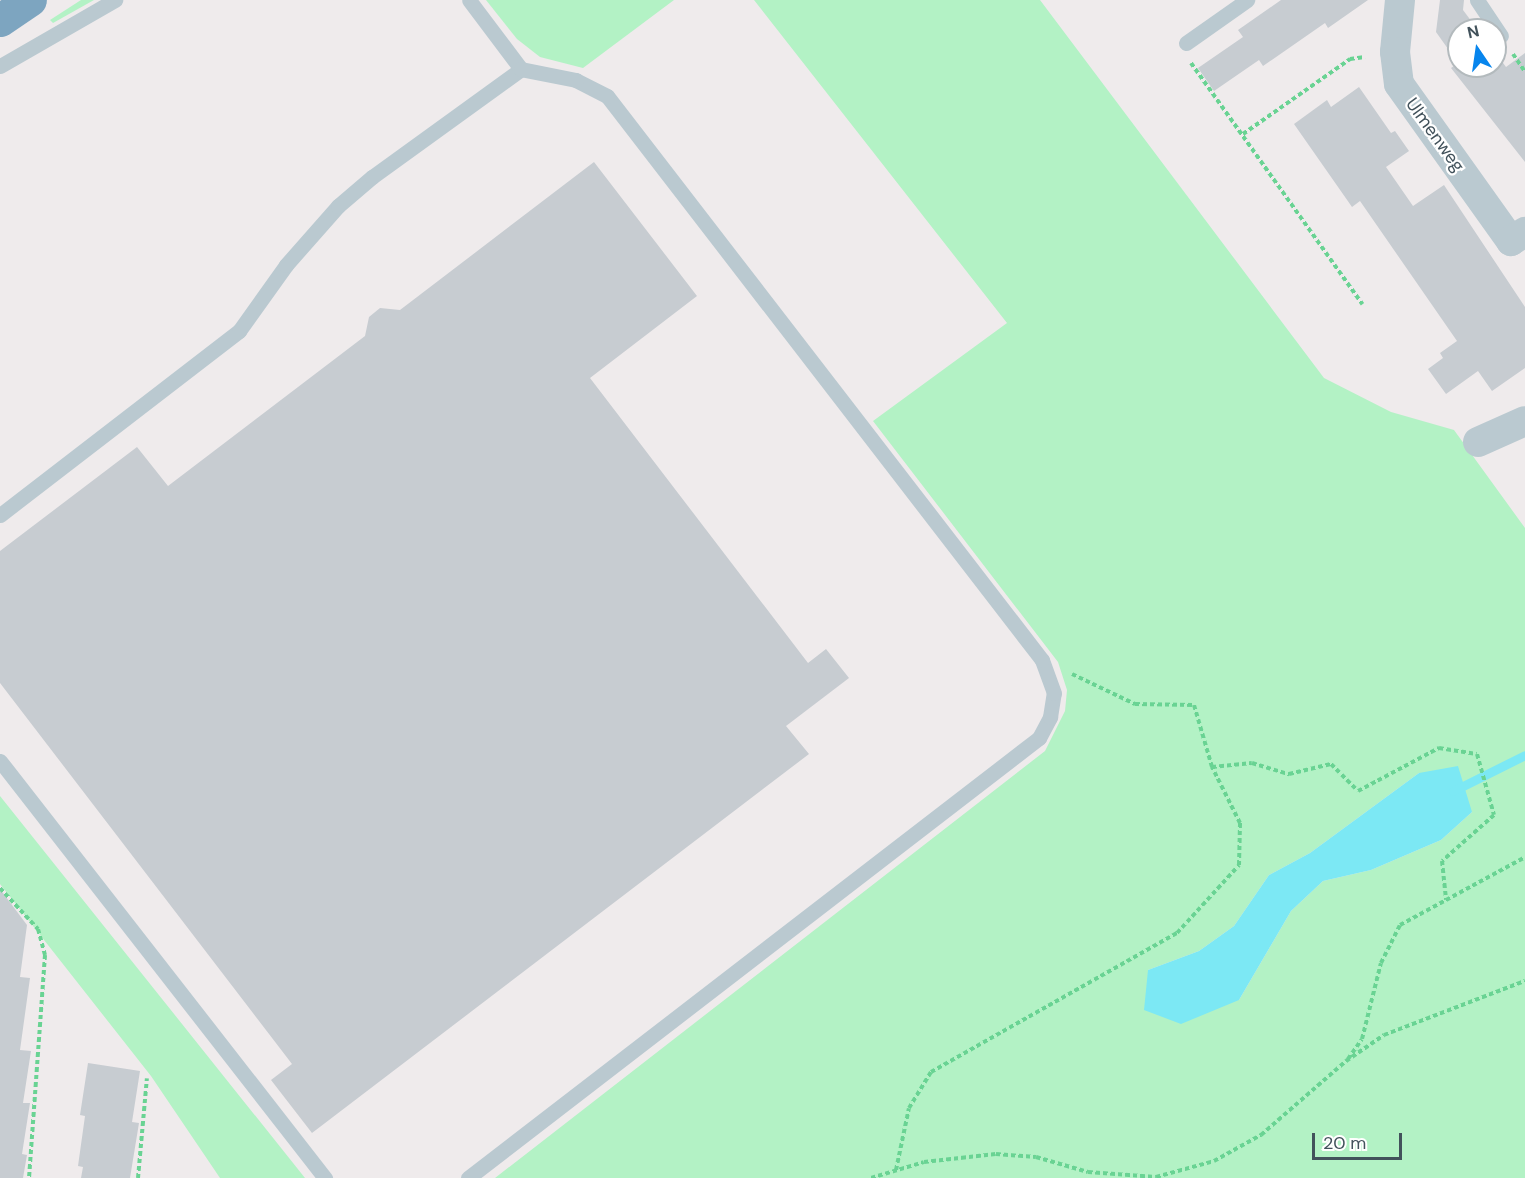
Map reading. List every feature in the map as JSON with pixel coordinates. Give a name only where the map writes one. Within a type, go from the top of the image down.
[{"type":"highway","points":[[0,20],[30,0]]},
{"type":"street","name":"Ulmenweg","points":[[1400,0],[1395,52],[1399,84],[1511,241],[1525,232]]},
{"type":"street","points":[[1478,442],[1525,421]]},
{"type":"lane","points":[[0,66],[115,0]]},
{"type":"lane","points":[[468,1178],[1039,738],[1050,717],[1054,693],[1042,660],[607,96],[576,80],[521,69],[469,0]]},
{"type":"lane","points":[[1186,43],[1247,0]]},
{"type":"lane","points":[[1477,0],[1489,18]]},
{"type":"lane","points":[[0,515],[239,331],[286,265],[338,206],[372,177],[521,69]]},
{"type":"lane","points":[[0,761],[325,1178]]},
{"type":"path","points":[[1186,43],[1192,63],[1243,134],[1292,209],[1362,304]]},
{"type":"path","points":[[1243,134],[1350,59],[1395,52]]},
{"type":"path","points":[[896,1170],[909,1108],[931,1072],[1177,933],[1239,865],[1240,824],[1212,767],[1194,705],[1135,704],[1042,660]]},
{"type":"path","points":[[1212,767],[1252,763],[1289,774],[1331,764],[1358,791],[1438,748],[1477,754],[1494,815],[1442,861],[1446,900]]},
{"type":"path","points":[[1346,1061],[1362,1039],[1381,963],[1400,925],[1525,857]]},
{"type":"path","points":[[0,888],[38,929],[45,955],[28,1178]]},
{"type":"path","points":[[872,1178],[924,1162],[996,1155],[1036,1157],[1088,1172],[1156,1177],[1214,1161],[1261,1135],[1346,1061],[1384,1035],[1525,981]]},
{"type":"path","points":[[138,1178],[147,1078]]},
{"type":"green space","points":[[81,0],[94,0],[53,23],[50,20]]},
{"type":"green space","points":[[486,0],[674,0],[583,68],[540,57],[517,39]]},
{"type":"green space","points":[[754,0],[1040,0],[1324,378],[1391,412],[1454,430],[1525,528],[1525,1178],[495,1178],[1045,751],[1065,711],[1067,690],[1058,662],[873,421],[1007,323]],"holes":[[[1419,773],[1472,812],[1441,840],[1371,870],[1323,881],[1291,911],[1239,1000],[1148,970],[1199,951],[1234,926],[1269,875],[1310,853]]]},
{"type":"green space","points":[[0,796],[305,1178],[220,1178],[151,1076],[0,884]]},
{"type":"water","points":[[1458,766],[1472,812],[1441,840],[1371,870],[1323,881],[1291,911],[1239,1000],[1181,1024],[1144,1010],[1148,970],[1199,951],[1234,926],[1269,875],[1310,853],[1419,773]]},
{"type":"building","points":[[1281,0],[1368,0],[1328,28],[1325,23],[1263,66],[1259,60],[1214,91],[1198,68],[1243,37],[1238,30]]},
{"type":"building","points":[[1440,0],[1464,0],[1463,10],[1469,18],[1447,18],[1447,48],[1436,32]]},
{"type":"building","points":[[1525,53],[1525,162],[1459,78],[1507,78],[1507,66]]},
{"type":"building","points":[[1359,87],[1391,133],[1395,131],[1409,151],[1386,167],[1413,206],[1444,185],[1525,307],[1525,368],[1492,391],[1478,371],[1446,394],[1428,369],[1443,358],[1440,353],[1457,341],[1360,201],[1352,207],[1294,124],[1327,100],[1331,107]]},
{"type":"building","points":[[594,162],[697,296],[590,378],[808,663],[826,649],[849,678],[786,726],[809,754],[312,1133],[271,1080],[292,1064],[0,683],[0,551],[137,447],[168,486],[365,336],[369,317],[380,308],[400,310]]},
{"type":"building","points":[[0,889],[27,925],[20,977],[30,978],[20,1050],[31,1051],[23,1103],[30,1103],[22,1154],[27,1155],[23,1178],[0,1178]]},
{"type":"building","points":[[88,1063],[140,1071],[132,1122],[139,1123],[130,1178],[81,1178],[83,1167],[78,1166],[85,1116],[80,1115]]},
{"type":"waterway","points":[[1453,791],[1525,755]]}]
